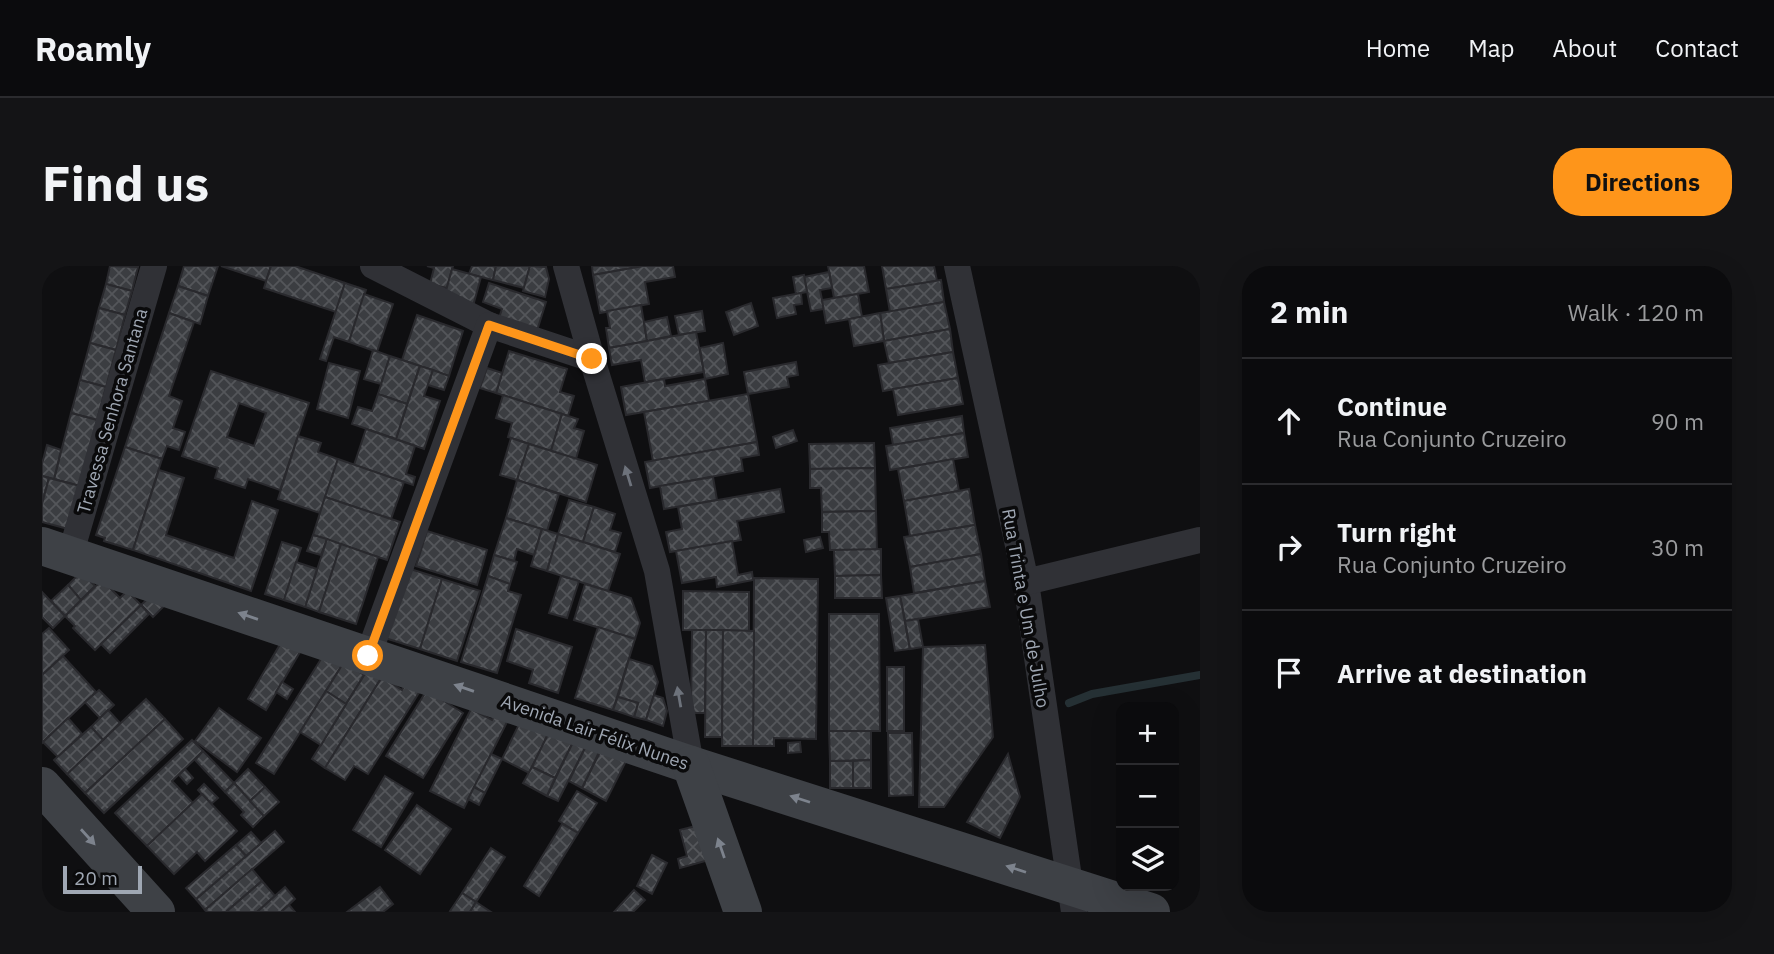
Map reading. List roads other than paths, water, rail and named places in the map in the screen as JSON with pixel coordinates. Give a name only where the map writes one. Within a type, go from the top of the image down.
[{"type":"main road","name":"Avenida Lair Félix Nunes","points":[[56,551],[691,765],[1071,899],[1151,912]]},
{"type":"main road","points":[[691,765],[743,912]]},
{"type":"main road","points":[[42,786],[156,912]]},
{"type":"street","name":"Travessa Senhora Santana","points":[[56,551],[154,266]]},
{"type":"street","points":[[373,266],[489,325],[592,359]]},
{"type":"street","points":[[566,266],[657,571],[691,765]]},
{"type":"street","name":"Rua Trinta e Um de Julho","points":[[957,266],[1026,582],[1071,899]]},
{"type":"street","points":[[368,656],[489,325]]},
{"type":"street","points":[[1026,582],[1200,540]]},
{"type":"waterway","points":[[1069,703],[1092,694],[1200,675]]}]
